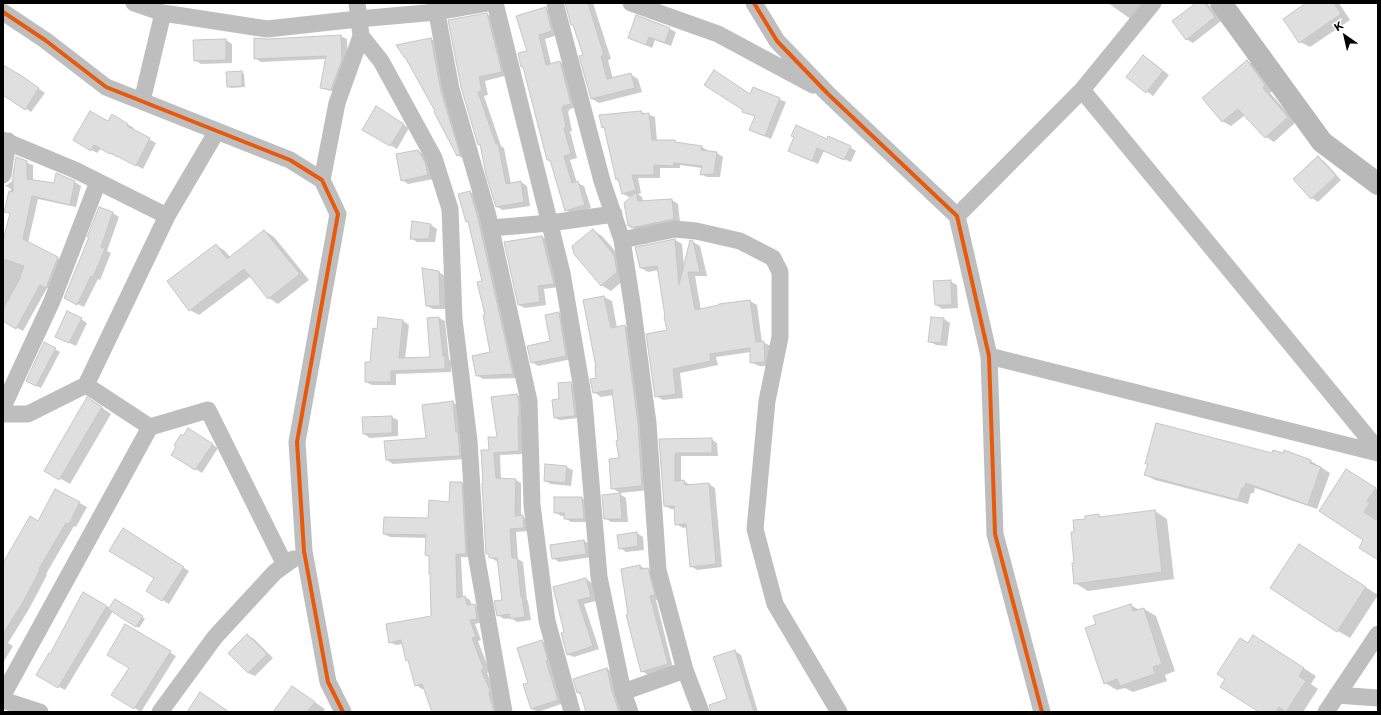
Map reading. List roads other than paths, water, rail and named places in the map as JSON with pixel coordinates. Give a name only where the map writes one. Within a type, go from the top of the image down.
[{"type":"street","points":[[134,3],[163,13],[186,10],[267,29],[357,11],[488,3]]},
{"type":"street","points":[[495,3],[562,273],[584,401],[599,577],[624,692],[630,712]]},
{"type":"street","points":[[555,3],[602,181],[622,240],[648,423],[658,570],[685,670],[701,712]]},
{"type":"street","points":[[632,3],[718,34],[828,94]]},
{"type":"street","points":[[754,3],[777,41],[828,94],[957,216],[989,356],[995,534],[1042,712]]},
{"type":"street","points":[[957,216],[1082,90],[1153,3]]},
{"type":"street","points":[[1221,3],[1322,142],[1378,184]]},
{"type":"street","points":[[436,7],[451,89],[491,228],[529,401],[532,505],[546,621],[572,712]]},
{"type":"street","points":[[322,180],[337,103],[361,36],[357,11]]},
{"type":"street","points":[[3,12],[45,40],[106,87],[290,160],[322,180],[338,214],[297,442],[304,551],[328,682],[343,712]]},
{"type":"street","points":[[142,101],[163,13]]},
{"type":"street","points":[[361,36],[381,61],[434,158],[450,209],[454,319],[469,441],[476,554],[504,712]]},
{"type":"street","points":[[1082,90],[1378,450]]},
{"type":"street","points":[[3,414],[28,414],[86,385],[167,216],[217,131]]},
{"type":"street","points":[[3,175],[5,141],[75,170],[167,216]]},
{"type":"street","points":[[3,407],[52,301],[98,182]]},
{"type":"street","points":[[491,228],[550,223],[614,214]]},
{"type":"street","points":[[622,240],[675,229],[696,231],[740,241],[773,258],[780,272],[780,337],[767,401],[755,529],[775,604],[839,712]]},
{"type":"street","points":[[989,356],[1378,453]]},
{"type":"street","points":[[86,385],[150,427]]},
{"type":"street","points":[[3,695],[150,427],[208,410],[285,565]]},
{"type":"street","points":[[160,712],[215,637],[276,572],[304,551]]},
{"type":"street","points":[[1326,712],[1378,634]]},
{"type":"street","points":[[624,692],[685,670]]},
{"type":"street","points":[[1337,695],[1378,698]]},
{"type":"street","points":[[3,700],[40,712]]}]
